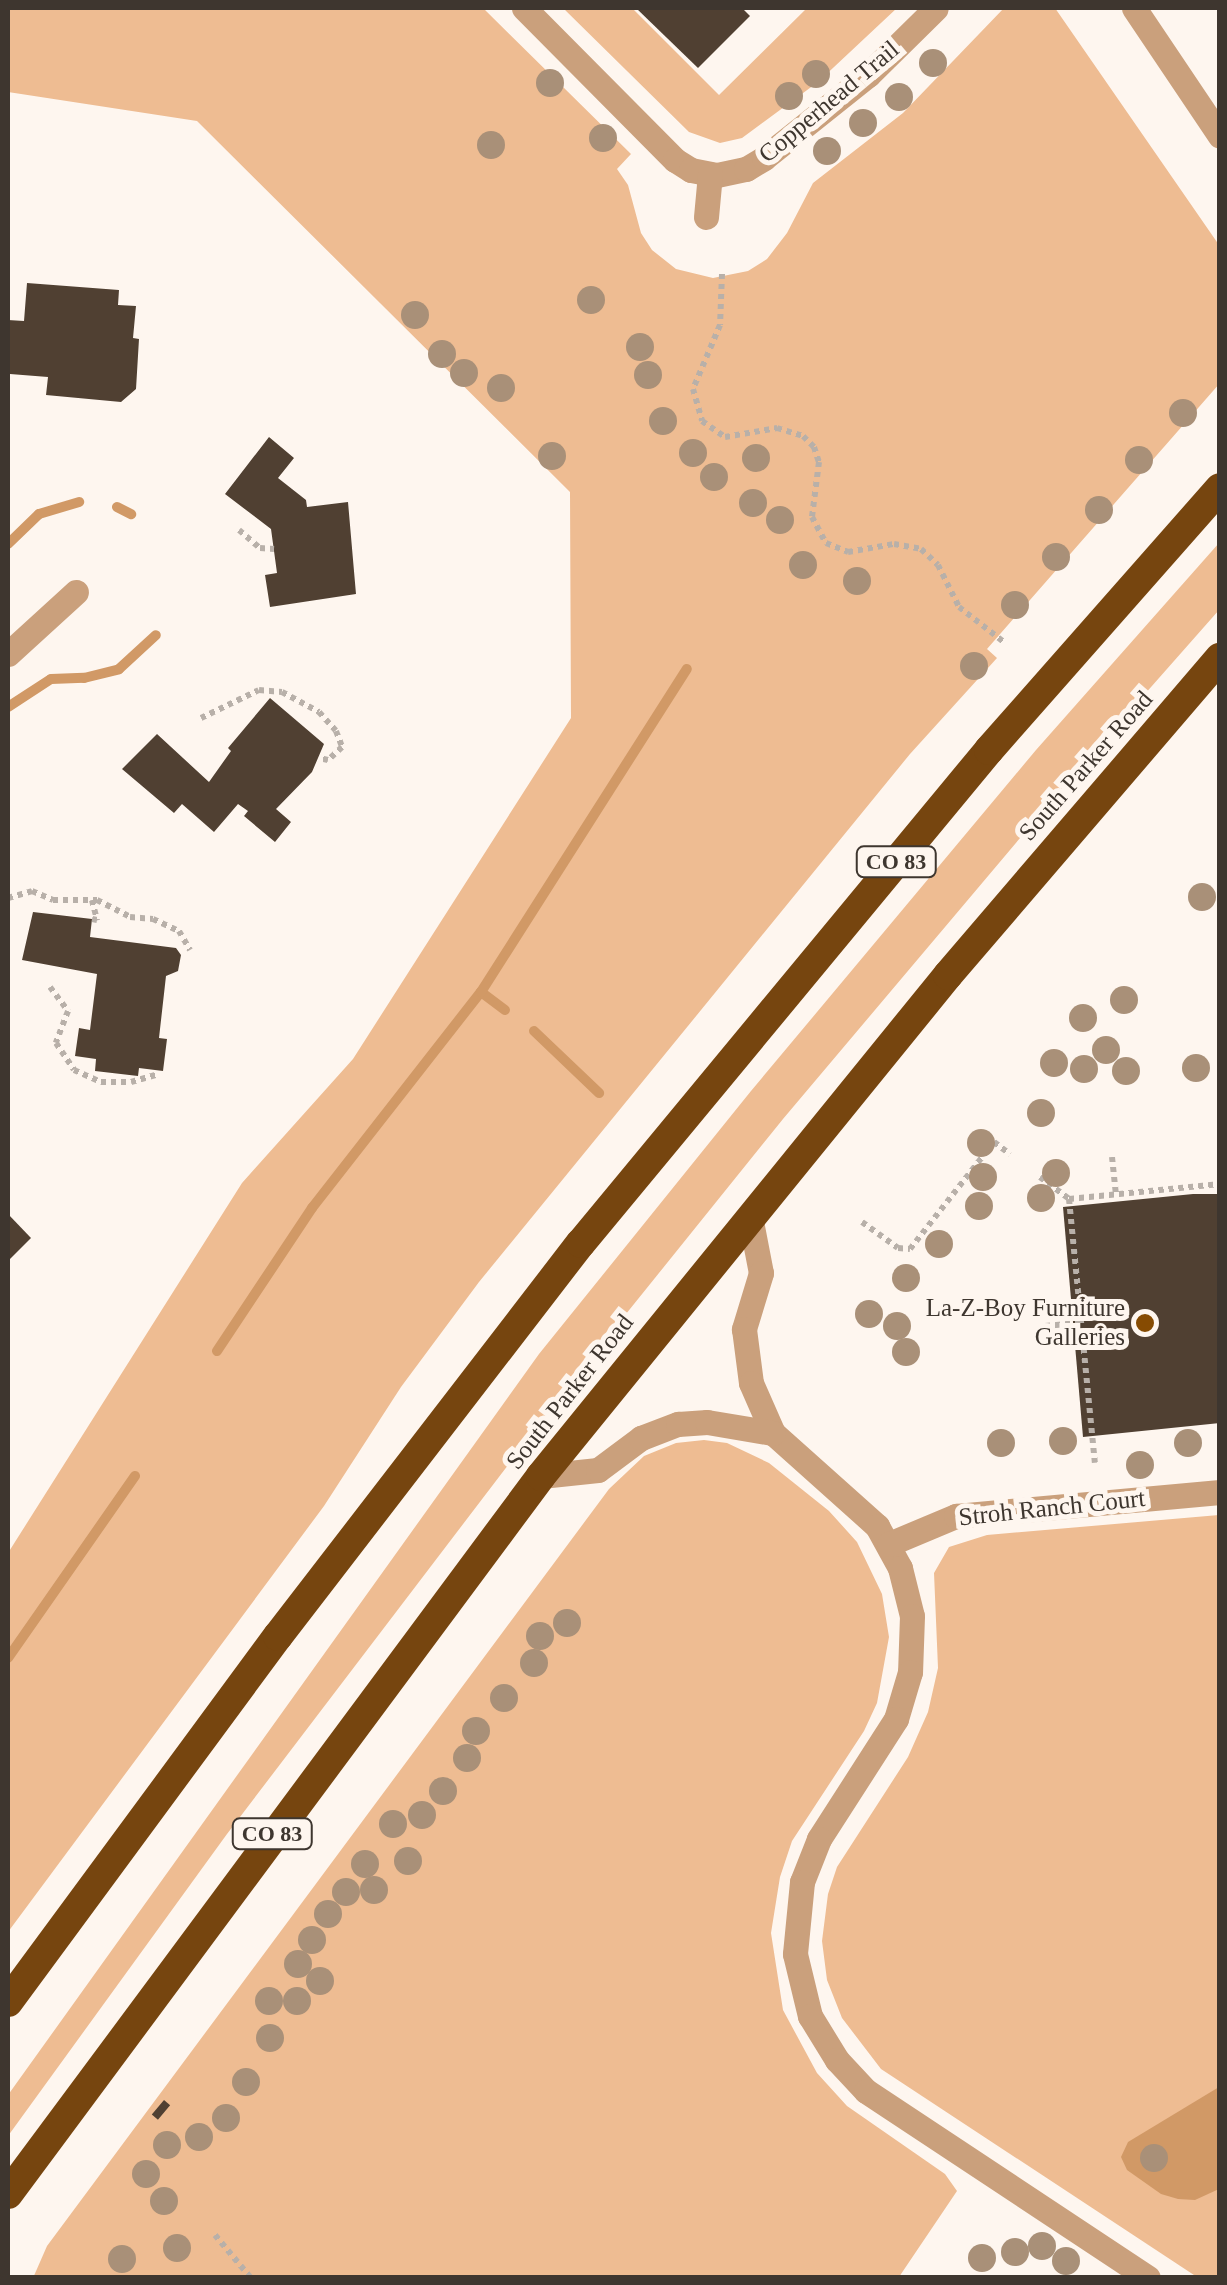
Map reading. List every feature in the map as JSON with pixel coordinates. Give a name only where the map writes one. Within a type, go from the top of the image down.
[{"type":"highway","name":"CO 83","points":[[8,2002],[268,1650],[581,1243],[989,750],[1220,488]]},
{"type":"highway","name":"South Parker Road","points":[[8,2194],[541,1476],[1025,883],[1220,658]]},
{"type":"street","points":[[524,8],[674,160],[710,174],[706,218]]},
{"type":"street","name":"Copperhead Trail","points":[[710,174],[735,173],[764,158],[868,75],[936,8]]},
{"type":"street","points":[[1134,8],[1220,136]]},
{"type":"street","points":[[8,654],[76,592]]},
{"type":"street","points":[[750,1216],[761,1272],[744,1330],[745,1358],[773,1433],[858,1504],[889,1544],[910,1604],[910,1672],[891,1731],[819,1840],[802,1882],[795,1954],[806,2004],[832,2054],[866,2091],[1148,2278]]},
{"type":"street","points":[[541,1476],[598,1470],[630,1444],[678,1424],[708,1422],[773,1433]]},
{"type":"street","name":"Stroh Ranch Court","points":[[889,1544],[956,1516],[1220,1492]]},
{"type":"path","points":[[722,274],[720,325],[692,389],[702,421],[712,432],[731,438],[777,428],[804,436],[820,462],[812,517],[826,542],[848,552],[894,544],[920,549],[938,565],[959,606],[1004,642]]},
{"type":"path","points":[[239,530],[260,548],[274,549]]},
{"type":"path","points":[[200,718],[259,690],[282,692],[319,712],[336,730],[342,746],[328,760],[319,758]]},
{"type":"path","points":[[8,898],[32,891],[54,900],[107,903],[130,918],[153,919],[179,931],[190,950]]},
{"type":"path","points":[[92,900],[96,920],[92,920]]},
{"type":"path","points":[[50,988],[68,1011],[56,1044],[74,1070],[101,1082],[131,1082],[159,1074]]},
{"type":"path","points":[[862,1222],[898,1248],[910,1249],[994,1142],[1010,1154]]},
{"type":"path","points":[[1112,1157],[1116,1194]]},
{"type":"path","points":[[1040,1177],[1068,1199],[1220,1184]]},
{"type":"path","points":[[1068,1199],[1095,1463]]},
{"type":"path","points":[[1045,1326],[1081,1322]]},
{"type":"path","points":[[215,2235],[251,2278]]},
{"type":"shaded area","points":[[8,8],[483,8],[631,154],[617,169],[628,185],[641,233],[652,250],[676,269],[713,278],[748,271],[767,259],[787,233],[813,183],[903,113],[1004,8],[1055,8],[1219,245],[1220,383],[987,649],[997,658],[910,754],[479,1282],[401,1387],[324,1506],[8,1932],[8,1553],[242,1183],[353,1059],[571,718],[570,492],[197,121],[8,92]]},
{"type":"shaded area","points":[[563,8],[632,8],[719,95],[807,8],[897,8],[818,82],[742,138],[720,143],[689,132]]},
{"type":"shaded area","points":[[1219,543],[1219,610],[1069,780],[783,1119],[572,1381],[227,1834],[8,2136],[8,2095],[539,1354],[751,1091],[1036,750]]},
{"type":"shaded area","points":[[676,1443],[727,1443],[769,1463],[829,1511],[857,1542],[882,1594],[889,1637],[877,1703],[864,1731],[792,1841],[780,1877],[771,1933],[783,2010],[817,2073],[847,2106],[945,2174],[957,2191],[899,2277],[33,2278],[47,2246],[609,1489],[644,1456]]},
{"type":"shaded area","points":[[1219,1515],[1219,2277],[1197,2277],[881,2069],[842,2018],[827,1980],[822,1941],[828,1894],[837,1867],[908,1757],[928,1712],[938,1668],[934,1573],[949,1547],[987,1535]]},
{"type":"shaded area","points":[[1219,2087],[1219,2189],[1195,2200],[1178,2199],[1161,2194],[1127,2170],[1121,2157],[1128,2142]]},
{"type":"building","points":[[636,8],[742,8],[750,16],[698,68]]},
{"type":"building","points":[[27,283],[119,290],[118,305],[136,306],[136,389],[121,402],[46,395],[48,377],[10,374],[8,320],[24,321]]},
{"type":"building","points":[[269,437],[294,458],[278,478],[306,500],[307,507],[348,502],[356,594],[270,607],[265,575],[277,573],[271,529],[225,494]]},
{"type":"building","points":[[270,698],[324,744],[312,772],[276,809],[291,822],[275,842],[244,816],[248,811],[238,804],[214,832],[182,804],[174,813],[122,769],[157,734],[209,782],[231,751],[228,748]]},
{"type":"building","points":[[33,912],[92,919],[90,937],[176,948],[181,955],[178,971],[166,976],[159,1038],[167,1039],[163,1071],[139,1068],[138,1076],[95,1071],[96,1059],[75,1056],[79,1028],[90,1030],[97,974],[22,960]]},
{"type":"building","name":"La-Z-Boy Furniture Galleries","points":[[1220,1194],[1220,1423],[1083,1437],[1063,1207]]},
{"type":"building","points":[[8,1214],[31,1238],[8,1261]]},
{"type":"building","points":[[164,2100],[170,2105],[158,2120],[152,2115]]},
{"type":"waterway","points":[[8,544],[39,514],[79,502]]},
{"type":"waterway","points":[[117,507],[131,514]]},
{"type":"waterway","points":[[8,707],[51,679],[84,678],[119,669],[156,635]]},
{"type":"waterway","points":[[217,1351],[312,1208],[481,992],[687,669]]},
{"type":"waterway","points":[[481,992],[505,1010]]},
{"type":"waterway","points":[[534,1031],[599,1093]]},
{"type":"waterway","points":[[8,1658],[135,1476]]},
{"type":"place","name":"La-Z-Boy Furniture Galleries","points":[[1145,1323]]}]
